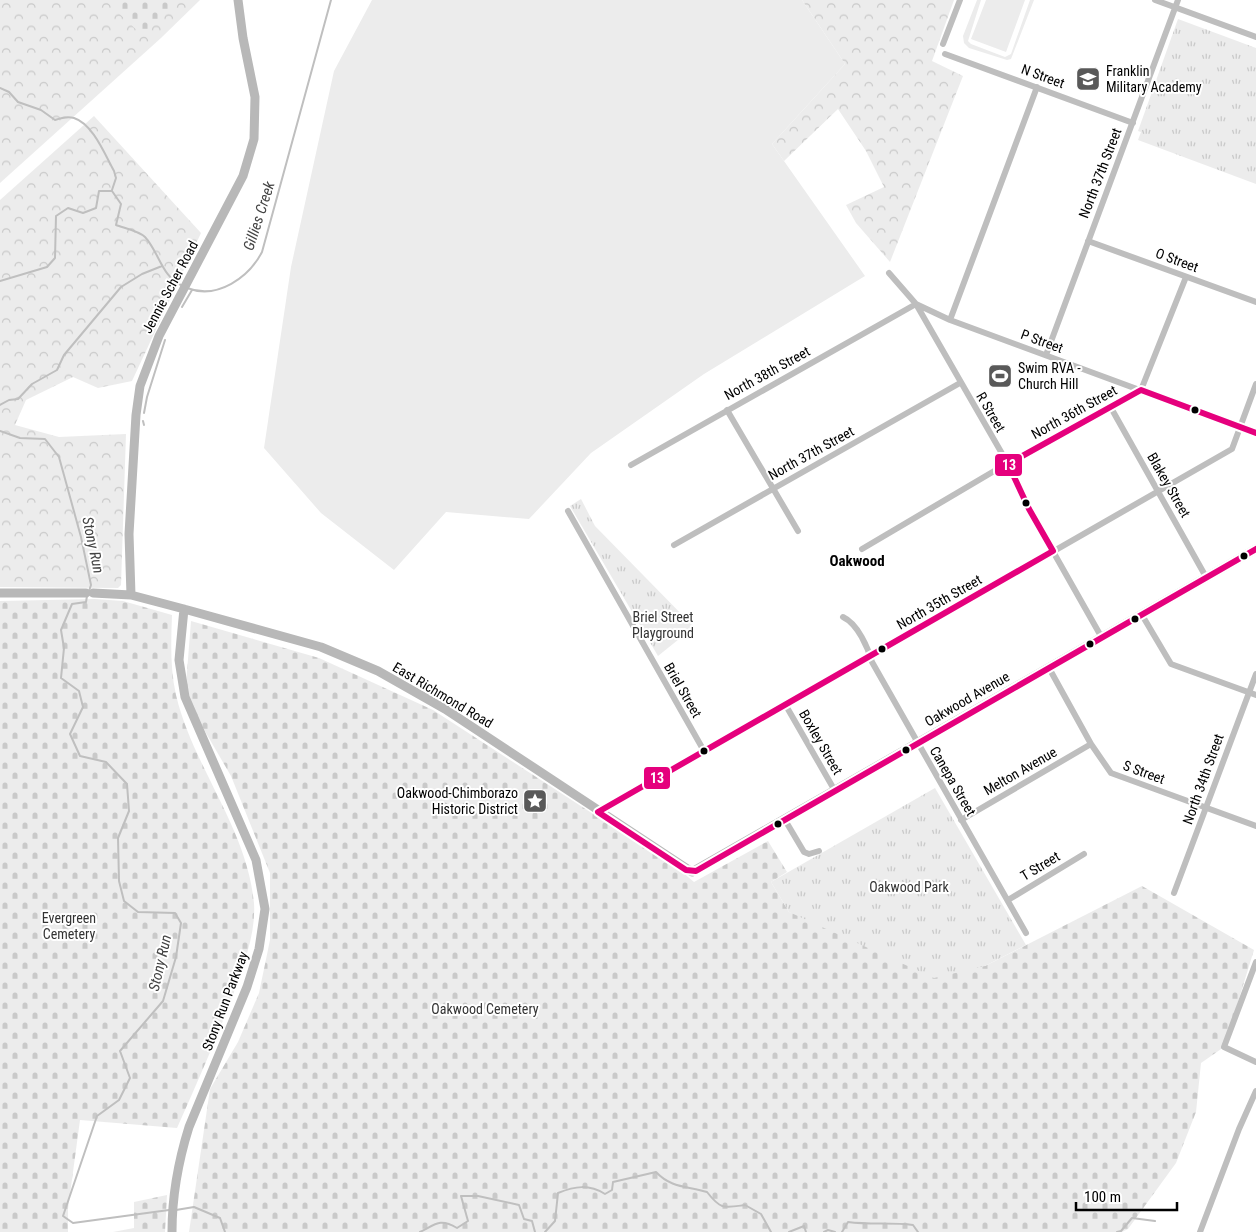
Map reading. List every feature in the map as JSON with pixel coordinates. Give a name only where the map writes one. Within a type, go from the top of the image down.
[{"type":"street","name":"Jennie Scher Road","points":[[131,595],[129,534],[137,401],[151,354],[242,176],[254,139],[254,97],[238,0]]},
{"type":"street","points":[[943,44],[960,0]]},
{"type":"street","points":[[1155,0],[1256,37]]},
{"type":"street","name":"North 37th Street","points":[[1046,355],[1178,0]]},
{"type":"street","name":"N Street","points":[[945,54],[1132,123]]},
{"type":"street","points":[[950,320],[1037,87]]},
{"type":"street","name":"O Street","points":[[1088,240],[1256,302]]},
{"type":"street","name":"P Street","points":[[890,273],[916,304],[950,320],[1256,433]]},
{"type":"street","points":[[1141,390],[1186,277]]},
{"type":"street","name":"R Street","points":[[916,304],[1008,464],[1029,509],[1102,638]]},
{"type":"street","name":"North 38th Street","points":[[631,465],[916,304]]},
{"type":"street","name":"North 37th Street","points":[[674,545],[960,383]]},
{"type":"street","name":"North 35th Street","points":[[598,812],[1232,449],[1256,384]]},
{"type":"street","name":"North 36th Street","points":[[862,549],[1008,464],[1141,390]]},
{"type":"street","name":"Blakey Street","points":[[1110,406],[1206,577]]},
{"type":"street","points":[[727,410],[798,531]]},
{"type":"street","name":"Briel Street","points":[[568,511],[704,751]]},
{"type":"street","name":"Oakwood Avenue","points":[[692,872],[1256,549]]},
{"type":"street","name":"East Richmond Road","points":[[0,593],[131,595],[320,647],[378,671],[445,709],[598,812],[692,872]]},
{"type":"street","name":"Stony Run Parkway","points":[[172,1230],[173,1206],[181,1154],[187,1134],[248,987],[259,949],[265,909],[256,860],[185,697],[179,660],[184,609]]},
{"type":"street","points":[[1142,615],[1171,664],[1253,694]]},
{"type":"street","name":"Canepa Street","points":[[843,617],[851,623],[1026,933]]},
{"type":"street","name":"S Street","points":[[1049,668],[1091,744],[1110,773],[1256,826]]},
{"type":"street","name":"North 34th Street","points":[[1174,893],[1206,808],[1253,694],[1256,674]]},
{"type":"street","name":"Boxley Street","points":[[785,704],[835,791]]},
{"type":"street","name":"Melton Avenue","points":[[961,820],[1091,744]]},
{"type":"street","points":[[785,820],[804,852],[810,854],[819,851]]},
{"type":"street","name":"T Street","points":[[1008,900],[1084,854]]},
{"type":"street","points":[[1256,962],[1224,1047],[1256,1062]]},
{"type":"street","points":[[1200,1232],[1243,1118],[1256,1090]]},
{"type":"green space","points":[[0,0],[200,0],[161,38],[0,183]]},
{"type":"green space","points":[[105,0],[179,0],[143,36]]},
{"type":"green space","points":[[372,0],[802,0],[845,64],[772,144],[865,276],[704,374],[591,453],[529,519],[446,512],[394,570],[321,513],[264,448],[291,267],[334,71]]},
{"type":"green space","points":[[802,0],[954,0],[932,61],[963,76],[890,262],[856,223],[846,205],[884,187],[866,151],[838,109],[784,161],[772,144],[845,64]]},
{"type":"green space","points":[[977,0],[981,0],[968,41],[971,44],[1005,57],[1011,54],[1030,0],[1034,0],[1011,59],[1007,60],[969,48],[964,43],[963,36]]},
{"type":"green space","points":[[986,0],[1025,0],[1006,52],[971,39]]},
{"type":"green space","points":[[1178,19],[1256,48],[1256,184],[1138,140],[1141,132],[1138,131]]},
{"type":"green space","points":[[94,116],[201,233],[132,381],[98,388],[73,377],[26,400],[15,425],[59,437],[126,434],[121,585],[118,588],[0,587],[0,200]]},
{"type":"green space","name":"Briel Street Playground","points":[[581,499],[595,526],[694,627],[658,656],[570,506]]},
{"type":"green space","name":"Evergreen Cemetery","points":[[95,599],[123,601],[172,615],[172,665],[176,695],[194,747],[231,823],[241,849],[249,875],[254,903],[253,926],[242,971],[214,1043],[177,1128],[80,1120],[68,1209],[68,1232],[0,1232],[0,601]]},
{"type":"green space","name":"Oakwood Cemetery","points":[[191,621],[319,658],[433,710],[681,871],[694,882],[768,841],[787,872],[771,882],[789,912],[985,966],[1142,886],[1254,950],[1224,1047],[1201,1063],[1196,1112],[1176,1163],[1128,1229],[1122,1232],[189,1232],[210,1089],[238,1042],[259,993],[270,940],[270,873],[231,776],[185,697]]},
{"type":"green space","name":"Oakwood Park","points":[[935,788],[1026,945],[985,966],[934,978],[789,912],[771,882]]},
{"type":"green space","points":[[167,1195],[165,1232],[113,1232],[134,1228],[134,1202]]},
{"type":"waterway","name":"Gillies Creek","points":[[187,288],[210,291],[231,284],[249,270],[262,252],[331,0]]},
{"type":"waterway","points":[[0,88],[9,92],[18,102],[41,110],[55,120],[71,117],[81,121],[93,133],[114,171],[116,178],[112,190]]},
{"type":"waterway","name":"Gillies Creek","points":[[0,281],[47,267],[55,258],[56,216],[68,208],[83,213],[96,208],[99,191],[112,191],[121,204],[116,225],[135,231],[145,237],[165,271],[183,286]]},
{"type":"waterway","name":"Stony Run","points":[[0,405],[9,400],[18,399],[32,384],[57,370],[64,355],[121,287],[142,274],[162,266]]},
{"type":"waterway","points":[[182,307],[192,290]]},
{"type":"waterway","points":[[144,413],[147,397],[165,340]]},
{"type":"waterway","points":[[143,421],[144,425]]},
{"type":"waterway","name":"Stony Run","points":[[0,431],[20,438],[45,439],[59,457],[81,537],[91,585],[89,591]]},
{"type":"waterway","name":"Stony Run","points":[[87,596],[86,602],[72,604],[61,630],[64,648],[61,678],[79,691],[83,707],[70,734],[80,756],[106,762],[127,784],[129,811],[118,838],[119,881],[124,901],[138,912],[175,913],[181,923],[176,957],[163,1001],[120,1051],[130,1078],[119,1100],[97,1116],[63,1216],[73,1223],[169,1210]]},
{"type":"waterway","points":[[545,1232],[555,1221],[558,1193],[570,1189],[588,1187],[605,1194],[612,1190],[613,1182],[656,1172],[673,1184],[707,1192],[720,1205],[727,1207],[745,1205],[761,1214],[771,1232]]},
{"type":"waterway","points":[[420,1232],[438,1223],[446,1223],[457,1228],[468,1221],[461,1196],[478,1196],[519,1205],[524,1219],[532,1221],[535,1232]]},
{"type":"waterway","points":[[176,1210],[194,1207],[220,1218],[225,1232]]},
{"type":"waterway","points":[[1117,1232],[1121,1231],[1132,1218],[1155,1221]]},
{"type":"waterway","points":[[842,1232],[848,1222],[913,1225],[918,1232]]},
{"type":"waterway","points":[[789,1232],[804,1226],[806,1232]]},
{"type":"waterway","points":[[824,1232],[828,1230],[835,1232]]},
{"type":"transit line","name":"13","points":[[1256,433],[1141,390],[1008,464],[1029,509],[1053,551],[598,812],[686,870],[696,871],[1256,549]]},
{"type":"place","name":"Franklin Military Academy","points":[[1088,79]]},
{"type":"place","name":"Swim RVA - Church Hill","points":[[1000,376]]},
{"type":"place","name":"Oakwood-Chimborazo Historic District","points":[[535,801]]},
{"type":"district","name":"Oakwood","points":[[857,561]]}]
